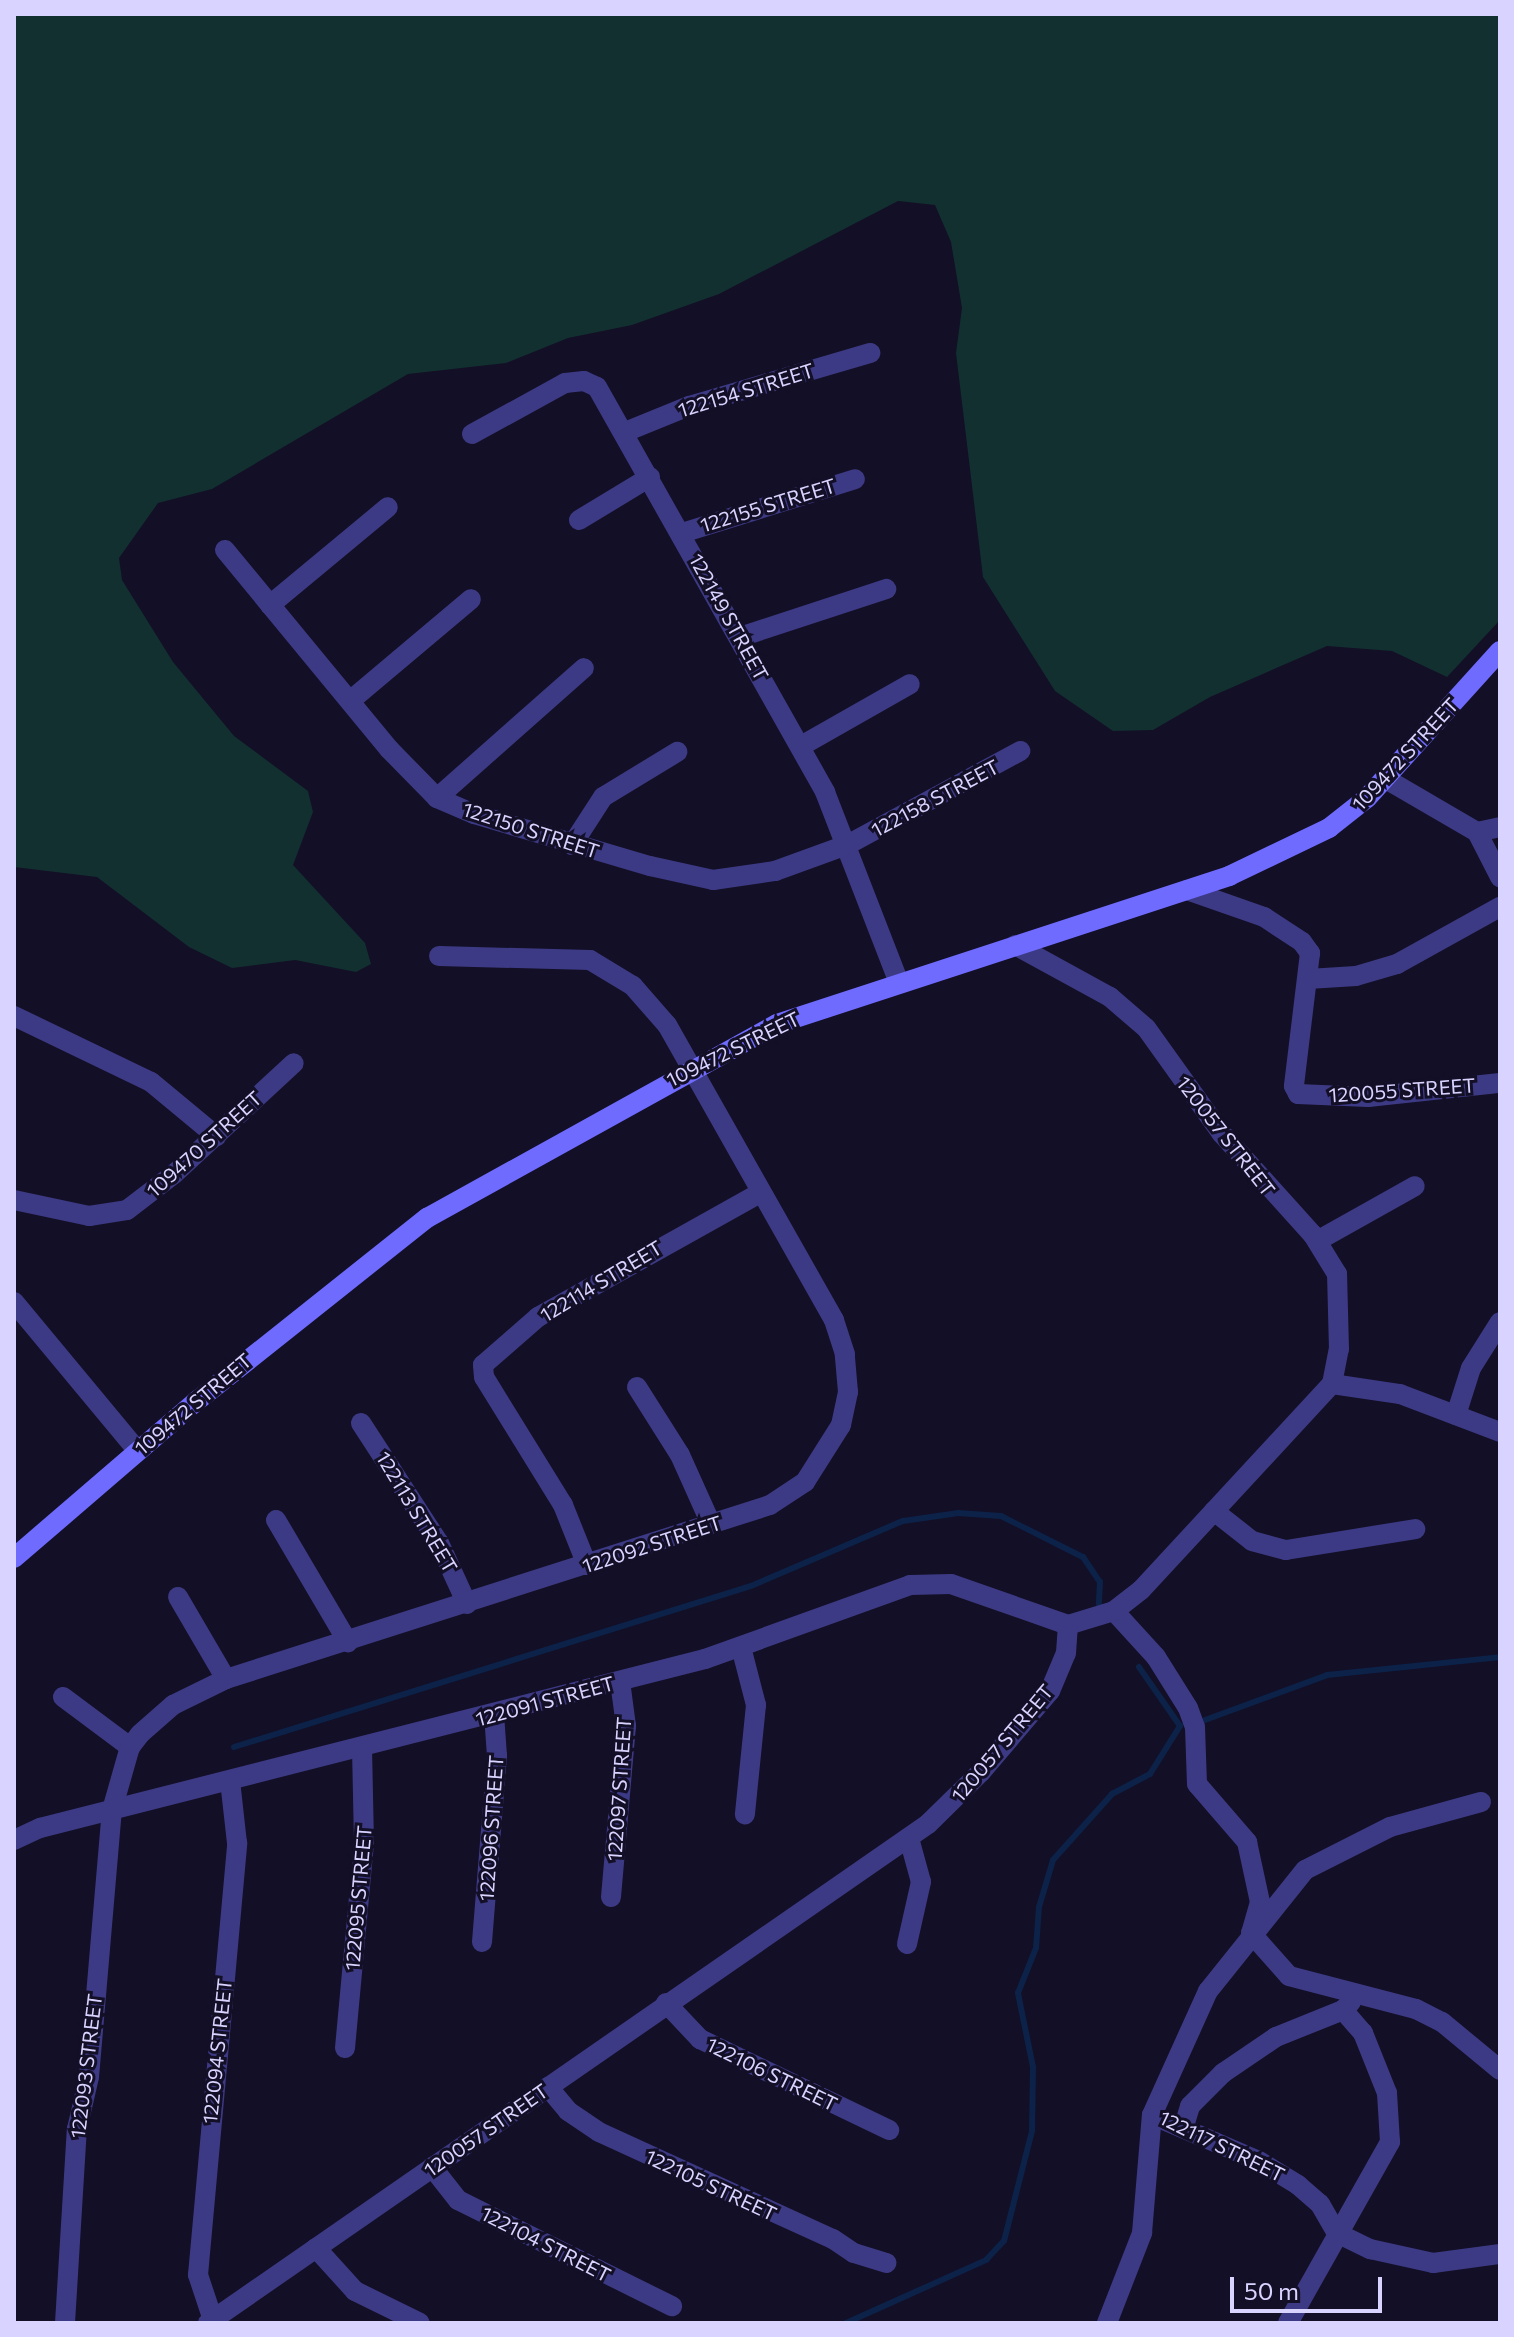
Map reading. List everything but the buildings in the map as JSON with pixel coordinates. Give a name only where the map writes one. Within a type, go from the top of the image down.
[{"type":"street","name":"122154 STREET","points":[[625,432],[689,406],[870,353]]},
{"type":"street","name":"122149 STREET","points":[[472,434],[577,380],[597,387],[801,746],[849,844],[899,983]]},
{"type":"street","points":[[579,520],[650,477]]},
{"type":"street","name":"122155 STREET","points":[[682,533],[855,479]]},
{"type":"street","points":[[270,605],[388,507]]},
{"type":"street","name":"122150 STREET","points":[[225,550],[350,701],[437,798],[572,845],[713,880],[775,871],[849,844]]},
{"type":"street","points":[[740,637],[886,589]]},
{"type":"street","points":[[350,701],[471,599]]},
{"type":"street","name":"109472 STREET","points":[[14,1558],[137,1450],[427,1218],[692,1067],[777,1024],[1252,867],[1329,828],[1386,779],[1500,651]]},
{"type":"street","points":[[437,798],[584,668]]},
{"type":"street","points":[[801,746],[910,684]]},
{"type":"street","name":"122158 STREET","points":[[849,844],[1020,751]]},
{"type":"street","points":[[572,845],[603,797],[677,752]]},
{"type":"street","points":[[1386,779],[1477,832],[1500,877]]},
{"type":"street","points":[[1477,832],[1500,827]]},
{"type":"street","points":[[1187,890],[1287,930],[1310,953],[1308,979],[1356,976],[1388,967],[1500,907]]},
{"type":"street","name":"120057 STREET","points":[[1015,945],[1110,997],[1146,1028],[1253,1173],[1317,1241],[1337,1274],[1339,1349],[1332,1384]]},
{"type":"street","name":"122092 STREET","points":[[112,1810],[130,1747],[155,1717],[226,1679],[770,1505],[805,1482],[841,1425],[848,1392],[845,1354],[834,1320],[667,1025],[633,986],[590,960],[439,956]]},
{"type":"street","name":"120055 STREET","points":[[1308,979],[1294,1086],[1303,1096],[1368,1097],[1500,1083]]},
{"type":"street","points":[[14,1016],[151,1082],[216,1136]]},
{"type":"street","name":"109470 STREET","points":[[14,1200],[89,1216],[112,1216],[142,1200],[294,1063]]},
{"type":"street","points":[[1317,1241],[1415,1186]]},
{"type":"street","name":"122114 STREET","points":[[587,1565],[572,1523],[484,1377],[483,1365],[538,1317],[760,1193]]},
{"type":"street","points":[[14,1302],[137,1450]]},
{"type":"street","points":[[1456,1415],[1471,1368],[1500,1322]]},
{"type":"street","points":[[1068,1625],[1114,1611],[1141,1590],[1332,1384],[1400,1394],[1500,1432]]},
{"type":"street","points":[[637,1387],[680,1455],[711,1524]]},
{"type":"street","name":"122113 STREET","points":[[361,1423],[439,1543],[467,1604]]},
{"type":"street","points":[[1214,1511],[1252,1541],[1286,1550],[1415,1529]]},
{"type":"street","points":[[276,1520],[348,1642]]},
{"type":"street","name":"122091 STREET","points":[[14,1840],[112,1810],[494,1714],[741,1647],[893,1590],[933,1581],[985,1593],[1068,1625]]},
{"type":"street","points":[[178,1597],[226,1679]]},
{"type":"street","points":[[1114,1611],[1156,1657],[1188,1708],[1195,1727],[1197,1784],[1247,1842],[1260,1902],[1251,1933],[1289,1976],[1442,2022],[1500,2070]]},
{"type":"street","name":"120057 STREET","points":[[211,2322],[666,2003],[909,1838],[962,1793],[1050,1691],[1066,1653],[1068,1625]]},
{"type":"street","points":[[741,1647],[756,1705],[745,1814]]},
{"type":"street","name":"122097 STREET","points":[[611,1897],[626,1726],[620,1681]]},
{"type":"street","points":[[63,1697],[130,1747]]},
{"type":"street","name":"122096 STREET","points":[[482,1942],[497,1756],[494,1714]]},
{"type":"street","name":"122095 STREET","points":[[345,2048],[364,1843],[362,1747]]},
{"type":"street","name":"122094 STREET","points":[[211,2322],[198,2275],[237,1843],[230,1781]]},
{"type":"street","name":"122117 STREET","points":[[1337,2233],[1320,2204],[1298,2185],[1184,2126],[1152,2115],[1208,1991],[1251,1933],[1305,1870],[1390,1827],[1481,1802]]},
{"type":"street","name":"122093 STREET","points":[[65,2323],[77,2129],[89,2077],[112,1810]]},
{"type":"street","points":[[907,1944],[921,1882],[909,1838]]},
{"type":"street","points":[[1184,2126],[1190,2106],[1223,2073],[1276,2037],[1343,2010],[1358,1995]]},
{"type":"street","name":"122106 STREET","points":[[666,2003],[700,2039],[889,2130]]},
{"type":"street","points":[[1288,2323],[1390,2142],[1392,2117],[1363,2033],[1343,2010]]},
{"type":"street","name":"122105 STREET","points":[[548,2087],[568,2111],[599,2132],[833,2239],[854,2253],[886,2263]]},
{"type":"street","points":[[1107,2323],[1142,2233],[1152,2115]]},
{"type":"street","name":"122104 STREET","points":[[432,2167],[458,2200],[672,2306]]},
{"type":"street","points":[[1337,2233],[1370,2249],[1433,2263],[1500,2254]]},
{"type":"street","points":[[316,2248],[355,2291],[420,2323]]},
{"type":"green space","points":[[16,14],[1500,14],[1500,620],[1447,677],[1392,651],[1327,646],[1210,697],[1153,730],[1113,731],[1055,691],[983,577],[956,353],[962,308],[951,242],[935,205],[898,201],[719,294],[632,325],[568,338],[506,363],[408,374],[212,489],[158,503],[119,558],[122,580],[173,662],[234,736],[308,791],[313,812],[293,865],[365,943],[371,964],[356,972],[295,960],[232,968],[189,947],[97,877],[14,867]]},
{"type":"waterway","points":[[234,1747],[751,1586],[903,1521],[958,1513],[1001,1516],[1083,1557],[1100,1582],[1099,1604]]},
{"type":"waterway","points":[[1205,1720],[1327,1675],[1500,1657]]},
{"type":"waterway","points":[[846,2323],[986,2260],[1004,2241],[1032,2131],[1033,2067],[1018,1993],[1036,1948],[1039,1907],[1053,1860],[1112,1794],[1150,1774],[1180,1726],[1139,1667]]}]
